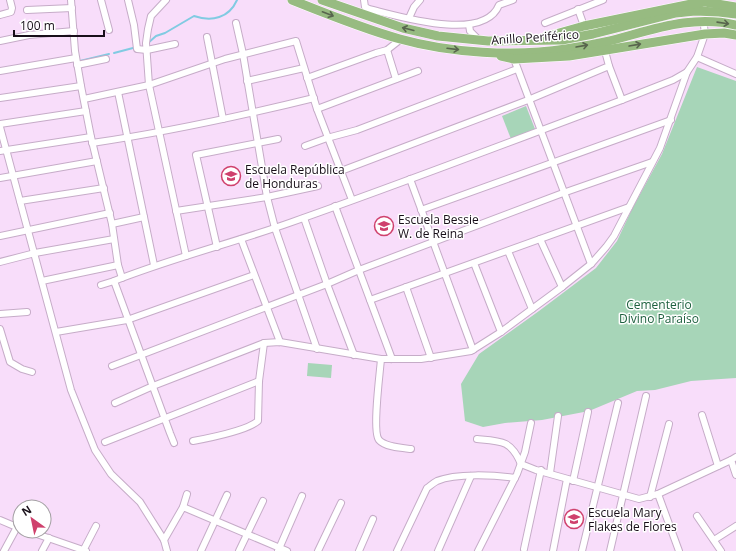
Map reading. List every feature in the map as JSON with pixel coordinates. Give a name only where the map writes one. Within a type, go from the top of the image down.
[{"type":"highway","name":"Anillo Periférico","points":[[292,0],[330,15],[401,39],[437,47],[486,53],[531,52],[565,49],[604,42],[664,26],[686,22],[725,22],[736,25]]},
{"type":"highway","name":"Anillo Periférico","points":[[322,0],[403,28],[438,36],[480,40],[562,40],[593,34],[676,13],[696,11],[736,14]]},
{"type":"highway","points":[[532,41],[584,26],[705,2],[736,7]]},
{"type":"highway","points":[[486,53],[514,59],[569,56],[604,51],[705,30],[736,35]]},
{"type":"street","points":[[0,15],[11,12],[12,8],[10,0]]},
{"type":"street","points":[[71,0],[77,62],[81,86],[92,140],[110,213],[118,266],[122,278]]},
{"type":"street","points":[[101,0],[109,30]]},
{"type":"street","points":[[128,0],[134,25],[136,49],[147,50],[175,44]]},
{"type":"street","points":[[166,0],[151,16],[148,29],[146,44],[149,85],[186,256]]},
{"type":"street","points":[[364,0],[366,7],[409,18],[443,24],[469,25],[492,17],[497,11],[498,3],[513,0]]},
{"type":"street","points":[[409,18],[414,7],[420,0]]},
{"type":"street","points":[[545,23],[578,9],[584,3],[603,0]]},
{"type":"street","points":[[27,10],[72,8]]},
{"type":"street","points":[[578,9],[584,26]]},
{"type":"street","points":[[236,23],[243,54],[267,197],[275,228],[318,349]]},
{"type":"street","points":[[469,25],[470,31],[480,40]]},
{"type":"street","points":[[115,403],[153,386],[264,343],[280,342],[381,359],[431,358],[472,350],[501,332],[591,264],[614,236],[660,148],[687,72],[697,57],[705,30]]},
{"type":"street","points":[[0,41],[29,35],[74,31]]},
{"type":"street","points":[[207,37],[223,119]]},
{"type":"street","points":[[307,78],[387,50],[401,39]]},
{"type":"street","points":[[84,99],[149,85],[243,54],[296,41],[317,109],[352,200]]},
{"type":"street","points":[[387,50],[396,79]]},
{"type":"street","points":[[604,51],[622,100]]},
{"type":"street","points":[[697,57],[736,74]]},
{"type":"street","points":[[0,71],[106,59]]},
{"type":"street","points":[[514,59],[528,100],[591,264]]},
{"type":"street","points":[[341,171],[528,100],[609,66]]},
{"type":"street","points":[[247,81],[304,68]]},
{"type":"street","points":[[305,146],[357,130],[517,69]]},
{"type":"street","points":[[317,109],[418,71]]},
{"type":"street","points":[[101,285],[154,265],[241,240],[304,218],[622,100],[669,82],[687,72]]},
{"type":"street","points":[[0,98],[81,86]]},
{"type":"street","points":[[118,92],[154,265]]},
{"type":"street","points":[[3,150],[92,140],[128,138],[253,113],[314,98]]},
{"type":"street","points":[[86,111],[0,126],[3,150],[13,175],[71,390],[95,450],[111,474],[140,502],[164,540],[168,551]]},
{"type":"street","points":[[421,210],[670,120]]},
{"type":"street","points":[[217,247],[196,155],[278,139]]},
{"type":"street","points":[[0,178],[97,161]]},
{"type":"street","points":[[112,366],[433,242],[652,162]]},
{"type":"street","points":[[410,179],[472,350]]},
{"type":"street","points":[[176,211],[267,197],[318,186]]},
{"type":"street","points":[[20,201],[104,188]]},
{"type":"street","points":[[335,206],[392,359]]},
{"type":"street","points":[[370,300],[629,207]]},
{"type":"street","points":[[0,236],[110,213]]},
{"type":"street","points":[[112,224],[144,217]]},
{"type":"street","points":[[304,218],[354,355]]},
{"type":"street","points":[[0,262],[35,253],[114,239]]},
{"type":"street","points":[[540,239],[562,287]]},
{"type":"street","points":[[241,240],[280,342]]},
{"type":"street","points":[[508,251],[532,309]]},
{"type":"street","points":[[474,263],[501,332]]},
{"type":"street","points":[[42,281],[118,266]]},
{"type":"street","points":[[56,332],[127,320],[254,275]]},
{"type":"street","points":[[114,281],[127,320],[174,443]]},
{"type":"street","points":[[406,287],[431,358]]},
{"type":"street","points":[[0,314],[27,312]]},
{"type":"street","points":[[0,329],[10,362],[22,369],[32,372]]},
{"type":"street","points":[[192,442],[232,432],[255,424],[258,421],[259,381],[264,343]]},
{"type":"street","points":[[381,359],[376,416],[376,436],[384,444],[411,449]]},
{"type":"street","points":[[105,442],[259,381]]},
{"type":"street","points":[[610,551],[646,396]]},
{"type":"street","points":[[582,551],[618,403]]},
{"type":"street","points":[[553,551],[588,412]]},
{"type":"street","points":[[702,415],[718,466]]},
{"type":"street","points":[[550,473],[558,416]]},
{"type":"street","points":[[478,551],[516,478],[531,424]]},
{"type":"street","points":[[650,496],[669,424]]},
{"type":"street","points":[[477,439],[501,442],[510,446],[517,453],[521,464]]},
{"type":"street","points":[[521,464],[570,480],[639,499],[658,494],[733,458],[736,475]]},
{"type":"street","points":[[524,549],[541,470]]},
{"type":"street","points":[[397,551],[427,488],[436,482],[446,478],[472,476],[516,478]]},
{"type":"street","points":[[438,551],[472,476]]},
{"type":"street","points":[[164,540],[183,507],[188,494]]},
{"type":"street","points":[[658,494],[679,551]]},
{"type":"street","points":[[202,551],[227,495]]},
{"type":"street","points":[[279,549],[302,496]]},
{"type":"street","points":[[239,551],[263,501]]},
{"type":"street","points":[[318,551],[342,503]]},
{"type":"street","points":[[183,507],[216,520],[279,549],[287,551]]},
{"type":"street","points":[[697,516],[721,551]]},
{"type":"street","points":[[359,551],[373,519]]},
{"type":"street","points":[[0,520],[12,525]]},
{"type":"street","points":[[52,539],[85,551],[96,526]]},
{"type":"street","points":[[714,540],[736,526]]},
{"type":"street","points":[[4,551],[12,537]]},
{"type":"street","points":[[42,551],[48,539]]},
{"type":"green space","name":"Cementerio Divino Paraíso","points":[[697,67],[736,81],[736,378],[691,381],[655,390],[637,391],[589,411],[542,420],[505,423],[483,427],[465,421],[461,384],[479,354],[596,268],[617,241],[632,209],[662,154]]},
{"type":"green space","points":[[526,106],[535,129],[511,139],[502,116]]},
{"type":"green space","points":[[308,363],[332,365],[331,378],[307,376]]},
{"type":"waterway","points":[[148,43],[156,36],[165,33],[194,16],[207,19],[225,15],[234,6],[237,0]]},
{"type":"waterway","points":[[114,53],[133,48]]},
{"type":"waterway","points":[[80,61],[109,54]]},
{"type":"place","name":"Escuela República de Honduras","points":[[231,176]]},
{"type":"place","name":"Escuela Bessie W. de Reina","points":[[384,226]]},
{"type":"place","name":"Escuela Mary Flakes de Flores","points":[[574,519]]}]
